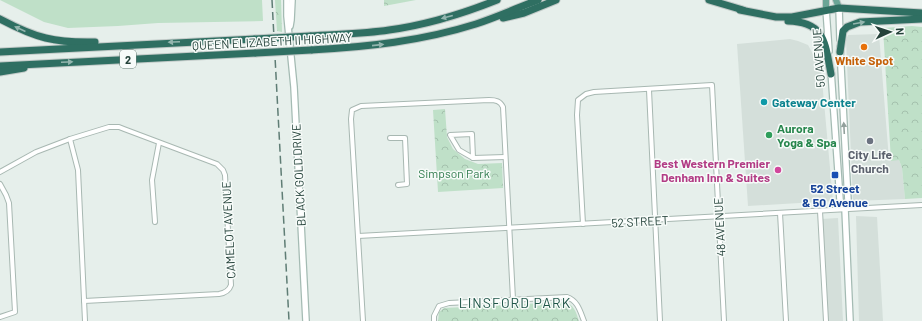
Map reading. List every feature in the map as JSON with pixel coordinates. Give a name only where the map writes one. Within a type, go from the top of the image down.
[{"type":"highway","points":[[461,13],[490,0]]},
{"type":"highway","name":"QUEEN ELIZABETH II HIGHWAY","points":[[0,52],[310,36],[389,30],[461,13],[497,0]]},
{"type":"highway","name":"QUEEN ELIZABETH II HIGHWAY","points":[[0,66],[311,50],[378,45],[406,41],[475,24],[538,0]]},
{"type":"highway","points":[[475,24],[524,12],[556,0]]},
{"type":"highway","points":[[709,0],[772,19],[801,22],[814,27],[823,39],[831,74]]},
{"type":"highway","points":[[740,10],[769,16],[785,17],[799,16],[826,10],[839,4],[922,13]]},
{"type":"highway","points":[[0,18],[20,29],[49,39],[78,42],[141,44]]},
{"type":"highway","points":[[840,52],[843,31],[852,24],[860,22],[922,19]]},
{"type":"highway","points":[[0,72],[53,63]]},
{"type":"main road","name":"BLACK GOLD DRIVE","points":[[287,0],[287,16],[294,87],[306,321]]},
{"type":"main road","name":"BLACK GOLD DRIVE","points":[[289,29],[292,20],[292,0]]},
{"type":"main road","name":"50 AVENUE","points":[[826,0],[840,200],[845,209]]},
{"type":"main road","points":[[836,0],[839,4]]},
{"type":"main road","name":"50 AVENUE","points":[[839,4],[848,201],[845,209],[850,321]]},
{"type":"main road","points":[[832,92],[842,92]]},
{"type":"street","name":"48 AVENUE","points":[[650,90],[712,85],[724,321]]},
{"type":"street","points":[[583,224],[577,115],[578,100],[586,94],[594,92],[650,90],[660,321]]},
{"type":"street","points":[[363,321],[351,119],[352,110],[361,106],[489,100],[499,101],[503,107],[513,299]]},
{"type":"street","name":"CAMELOT AVENUE","points":[[0,172],[36,152],[114,127],[124,129],[217,164],[223,170],[225,175],[230,288],[227,292],[219,294],[84,301]]},
{"type":"street","points":[[473,158],[472,134],[450,135],[459,150],[473,158],[505,156]]},
{"type":"street","points":[[390,138],[405,138],[407,184],[398,185]]},
{"type":"street","points":[[70,140],[78,170],[85,321]]},
{"type":"street","points":[[155,222],[152,180],[159,143]]},
{"type":"street","points":[[0,184],[9,203],[16,312],[0,317]]},
{"type":"street","name":"52 STREET","points":[[358,236],[922,205]]},
{"type":"street","points":[[820,211],[826,321]]},
{"type":"street","points":[[780,213],[786,321]]},
{"type":"street","points":[[434,321],[435,311],[439,306],[449,303],[567,297],[575,301],[584,321]]},
{"type":"shaded area","points":[[879,34],[889,160],[899,160],[902,168],[905,199],[853,201],[846,40],[848,35]]},
{"type":"shaded area","points":[[790,39],[808,45],[821,69],[833,201],[748,206],[737,44]]},
{"type":"shaded area","points":[[856,216],[877,217],[883,321],[859,321]]},
{"type":"shaded area","points":[[838,218],[843,321],[827,321],[821,219]]},
{"type":"green space","points":[[0,0],[262,0],[263,21],[158,23],[68,28],[44,22]]},
{"type":"green space","points":[[275,0],[281,0],[282,32],[277,31]]},
{"type":"green space","points":[[384,0],[416,0],[384,6]]},
{"type":"green space","points":[[912,26],[922,27],[922,198],[905,199],[902,168],[899,160],[891,161],[883,28]]},
{"type":"green space","name":"Simpson Park","points":[[445,109],[447,137],[453,149],[465,159],[478,164],[502,163],[503,188],[438,192],[433,110]]},
{"type":"green space","name":"LINSFORD PARK","points":[[564,302],[570,305],[576,312],[579,321],[438,321],[439,312],[444,308]]},
{"type":"railway","points":[[272,0],[289,321]]},
{"type":"place","name":"White Spot","points":[[864,47]]},
{"type":"place","name":"Gateway Center","points":[[764,102]]},
{"type":"place","name":"Aurora Yoga & Spa","points":[[769,135]]},
{"type":"place","name":"City Life Church","points":[[870,141]]},
{"type":"place","name":"Best Western Premier Denham Inn & Suites","points":[[778,170]]},
{"type":"place","name":"52 Street & 50 Avenue","points":[[835,175]]},
{"type":"district","name":"LINSFORD PARK","points":[[515,302]]}]
